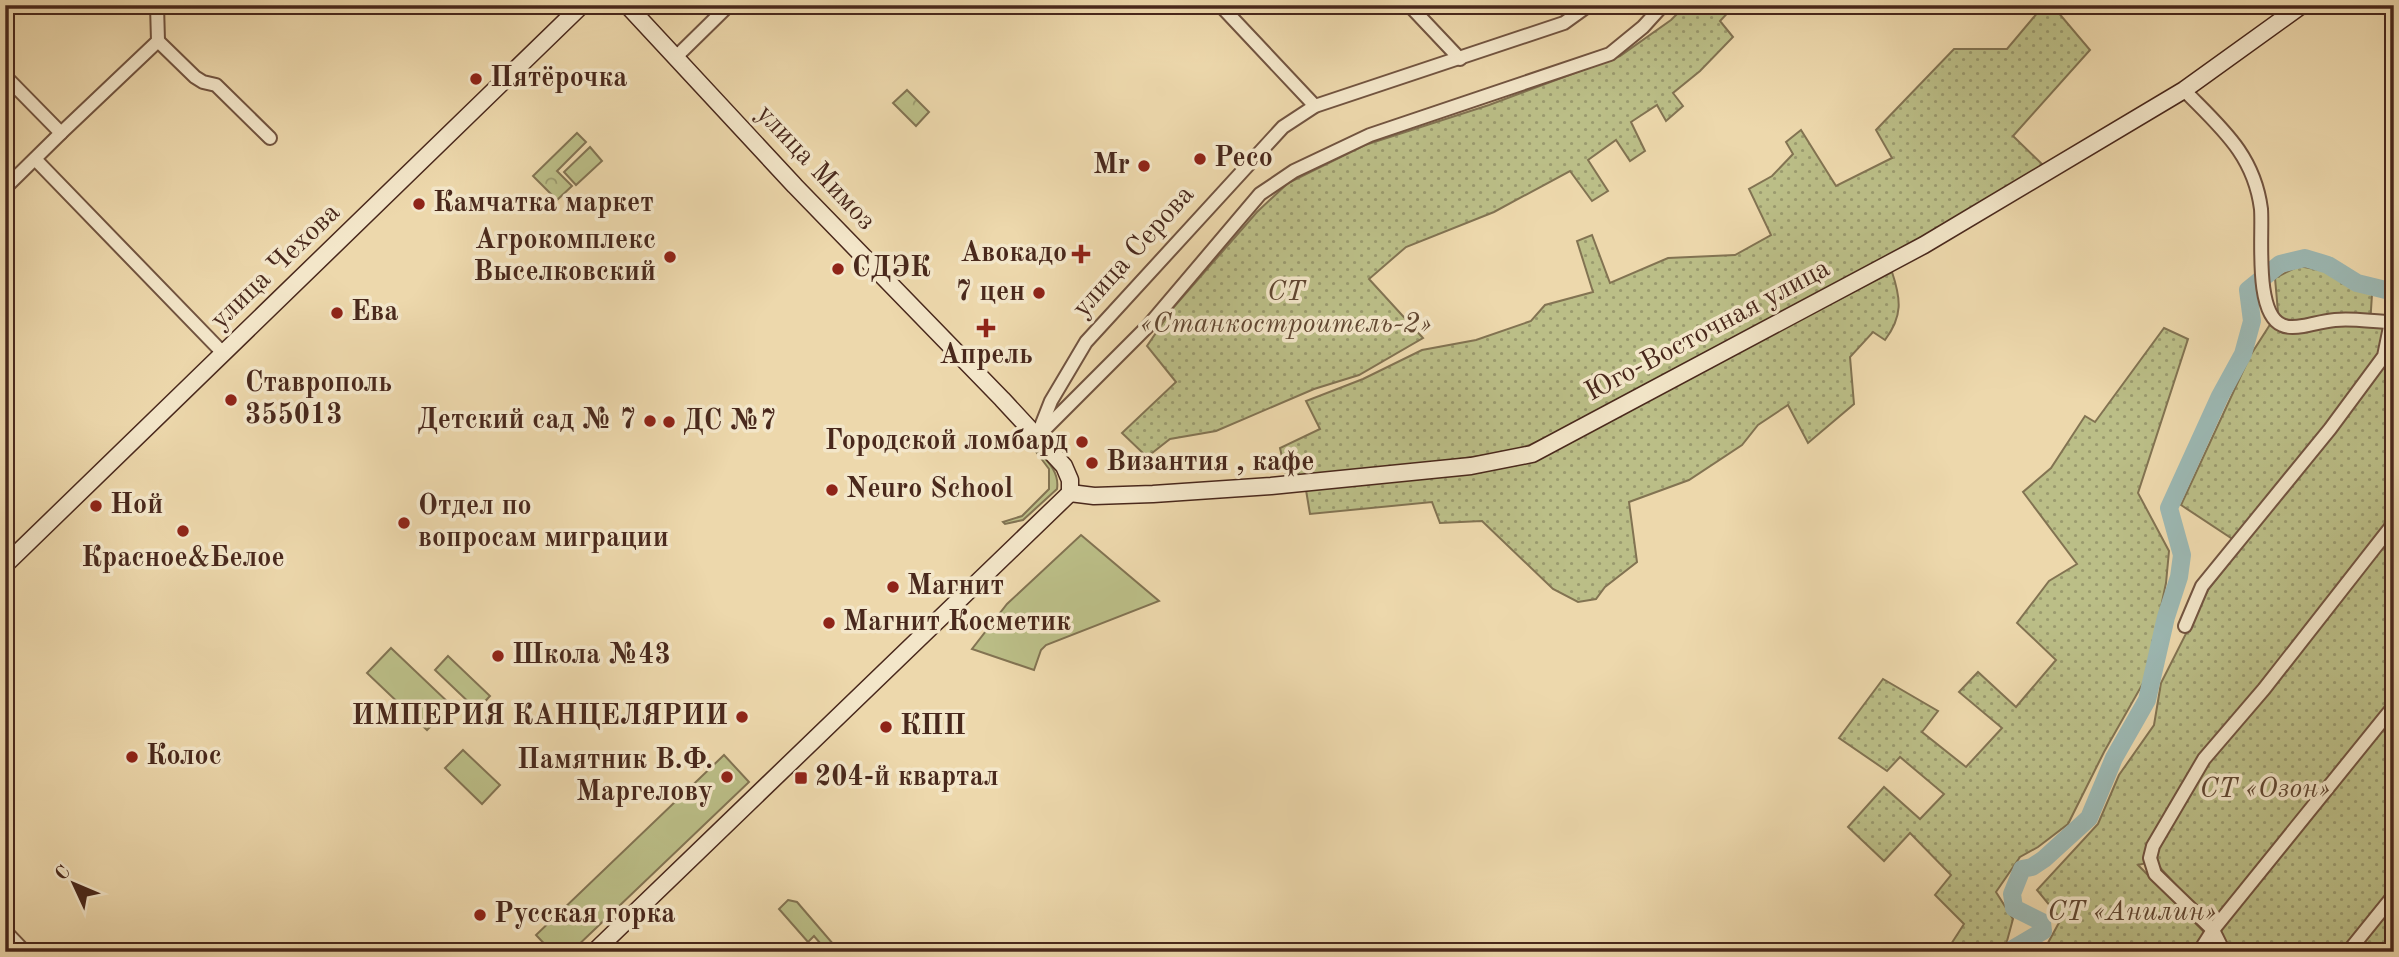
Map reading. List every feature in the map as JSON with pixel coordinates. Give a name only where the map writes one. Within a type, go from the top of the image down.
[{"type":"street","points":[[157,5],[158,41],[195,77],[216,85],[270,138]]},
{"type":"street","name":"улица Чехова","points":[[5,565],[582,5]]},
{"type":"street","name":"улица Мимоз","points":[[627,5],[844,237],[1064,466],[1070,480],[1069,494]]},
{"type":"street","points":[[676,57],[729,5]]},
{"type":"street","points":[[1220,5],[1315,106]]},
{"type":"street","points":[[1409,5],[1460,59]]},
{"type":"street","name":"улица Серова","points":[[1037,437],[1149,325],[1260,194],[1294,171],[1370,135],[1610,54],[1643,27],[1663,5]]},
{"type":"street","name":"Юго-Восточная улица","points":[[1069,494],[1153,494],[1271,486],[1471,466],[1532,454],[1924,245],[2184,90],[2302,5]]},
{"type":"street","name":"улица Серова","points":[[1037,437],[1051,401],[1086,342],[1283,127],[1315,106],[1564,23],[1583,7]]},
{"type":"street","points":[[5,188],[158,41]]},
{"type":"street","points":[[5,76],[61,133]]},
{"type":"street","points":[[2184,90],[2234,141],[2251,169],[2260,207],[2263,286],[2267,307],[2275,320],[2284,326],[2296,327],[2337,320],[2392,322],[2384,356],[2330,429],[2202,586],[2185,626]]},
{"type":"street","points":[[34,159],[224,354]]},
{"type":"street","points":[[594,952],[1069,494]]},
{"type":"street","points":[[2224,952],[2213,930],[2155,874],[2150,859],[2153,846],[2204,759],[2264,688],[2394,523]]},
{"type":"street","points":[[2199,952],[2213,930],[2394,706]]},
{"type":"street","points":[[2348,952],[2394,895]]},
{"type":"street","points":[[5,931],[25,952]]},
{"type":"green space","name":"СТ «Станкостроитель-2»","points":[[1686,5],[1735,5],[1720,21],[1733,37],[1700,71],[1673,93],[1683,106],[1666,121],[1657,105],[1631,122],[1645,151],[1630,161],[1616,140],[1588,160],[1608,191],[1592,201],[1570,171],[1494,212],[1406,247],[1369,279],[1423,338],[1359,375],[1314,389],[1216,431],[1170,439],[1147,457],[1122,433],[1176,382],[1147,346],[1173,308],[1257,212],[1288,183],[1365,145],[1489,105],[1620,56],[1671,20]]},
{"type":"green space","points":[[2044,5],[2052,5],[2090,50],[2013,136],[2043,165],[1918,241],[1589,417],[1530,445],[1508,452],[1451,460],[1287,479],[1280,448],[1320,429],[1306,401],[1363,379],[1422,350],[1476,340],[1531,321],[1545,305],[1593,292],[1577,241],[1592,235],[1610,283],[1668,258],[1735,255],[1771,235],[1749,189],[1772,176],[1793,154],[1786,142],[1801,130],[1836,186],[1892,158],[1876,130],[1954,49],[2007,49]]},
{"type":"green space","points":[[907,90],[929,112],[916,126],[893,103]]},
{"type":"green space","points":[[577,133],[586,142],[557,171],[572,186],[557,200],[533,176]]},
{"type":"green space","points":[[590,147],[602,161],[576,185],[564,172]]},
{"type":"green space","name":"СТ «Озон»","points":[[2299,266],[2325,271],[2372,294],[2370,326],[2394,326],[2394,952],[2226,952],[2215,927],[2154,861],[2138,865],[2207,935],[2215,952],[2043,952],[2061,919],[2037,890],[2098,824],[2119,775],[2154,725],[2161,683],[2208,590],[2243,546],[2181,505],[2250,356],[2278,312],[2275,278]]},
{"type":"green space","points":[[1892,272],[1899,307],[1895,323],[1885,340],[1873,332],[1850,357],[1854,404],[1808,443],[1788,405],[1758,425],[1742,445],[1689,480],[1629,502],[1637,562],[1605,587],[1596,599],[1578,602],[1553,589],[1482,521],[1440,523],[1432,502],[1310,514],[1306,490],[1500,466],[1737,352]]},
{"type":"green space","points":[[2164,328],[2188,339],[2138,493],[2169,551],[2166,583],[2146,678],[2104,752],[2068,824],[2020,857],[1996,892],[2013,919],[2004,952],[1946,952],[1964,924],[1935,895],[1951,875],[1910,833],[1884,861],[1848,827],[1884,787],[1920,819],[1944,794],[1900,757],[1887,771],[1839,738],[1883,679],[1938,711],[1922,732],[1966,767],[2002,728],[1959,692],[1978,672],[2016,707],[2056,660],[2017,623],[2049,581],[2077,564],[2023,492],[2051,468],[2085,416],[2095,422]]},
{"type":"green space","points":[[1031,445],[1054,470],[1057,489],[1023,520],[1005,524],[1003,522],[1022,516],[1049,489],[1049,469]]},
{"type":"green space","points":[[1081,535],[1159,601],[1046,645],[1041,650],[1034,670],[972,649],[1007,604]]},
{"type":"green space","points":[[391,648],[451,705],[427,730],[367,673]]},
{"type":"green space","points":[[448,656],[490,696],[477,710],[435,670]]},
{"type":"green space","points":[[463,750],[500,785],[482,804],[445,768]]},
{"type":"green space","points":[[724,755],[749,782],[571,952],[552,952],[536,935]]},
{"type":"green space","points":[[788,900],[797,902],[840,952],[829,952],[826,949],[818,952],[814,949],[820,943],[814,936],[808,942],[779,909]]},
{"type":"waterway","points":[[2010,952],[2043,931],[2042,922],[2014,908],[2012,894],[2022,869],[2032,867],[2044,859],[2089,818],[2114,758],[2147,700],[2166,617],[2179,577],[2182,555],[2169,508],[2220,396],[2243,354],[2252,321],[2248,290],[2280,264],[2305,258],[2328,265],[2357,283],[2394,292]]},
{"type":"place","name":"Пятёрочка","points":[[476,79]]},
{"type":"place","name":"Ресо","points":[[1200,159]]},
{"type":"place","name":"Mr","points":[[1144,166]]},
{"type":"place","name":"Камчатка маркет","points":[[419,204]]},
{"type":"place","name":"Авокадо","points":[[1081,254]]},
{"type":"place","name":"Агрокомплекс Выселковский","points":[[670,257]]},
{"type":"place","name":"СДЭК","points":[[838,269]]},
{"type":"place","name":"7 цен","points":[[1039,293]]},
{"type":"place","name":"Ева","points":[[337,313]]},
{"type":"place","name":"Апрель","points":[[986,328]]},
{"type":"place","name":"Ставрополь 355013","points":[[231,400]]},
{"type":"place","name":"Детский сад № 7","points":[[650,421]]},
{"type":"place","name":"ДС №7","points":[[669,422]]},
{"type":"place","name":"Городской ломбард","points":[[1082,442]]},
{"type":"place","name":"Византия , кафе","points":[[1092,463]]},
{"type":"place","name":"Neuro School","points":[[832,490]]},
{"type":"place","name":"Ной","points":[[96,506]]},
{"type":"place","name":"Отдел по вопросам миграции","points":[[404,523]]},
{"type":"place","name":"Красное&Белое","points":[[183,531]]},
{"type":"place","name":"Магнит","points":[[893,587]]},
{"type":"place","name":"Магнит Косметик","points":[[829,623]]},
{"type":"place","name":"Школа №43","points":[[498,656]]},
{"type":"place","name":"ИМПЕРИЯ КАНЦЕЛЯРИИ","points":[[742,717]]},
{"type":"place","name":"КПП","points":[[886,727]]},
{"type":"place","name":"Колос","points":[[132,757]]},
{"type":"place","name":"Памятник В.Ф. Маргелову","points":[[727,777]]},
{"type":"place","name":"204-й квартал","points":[[801,778]]},
{"type":"place","name":"Русская горка","points":[[480,915]]},
{"type":"park label","name":"СТ «Анилин»","points":[[2132,913]]}]
